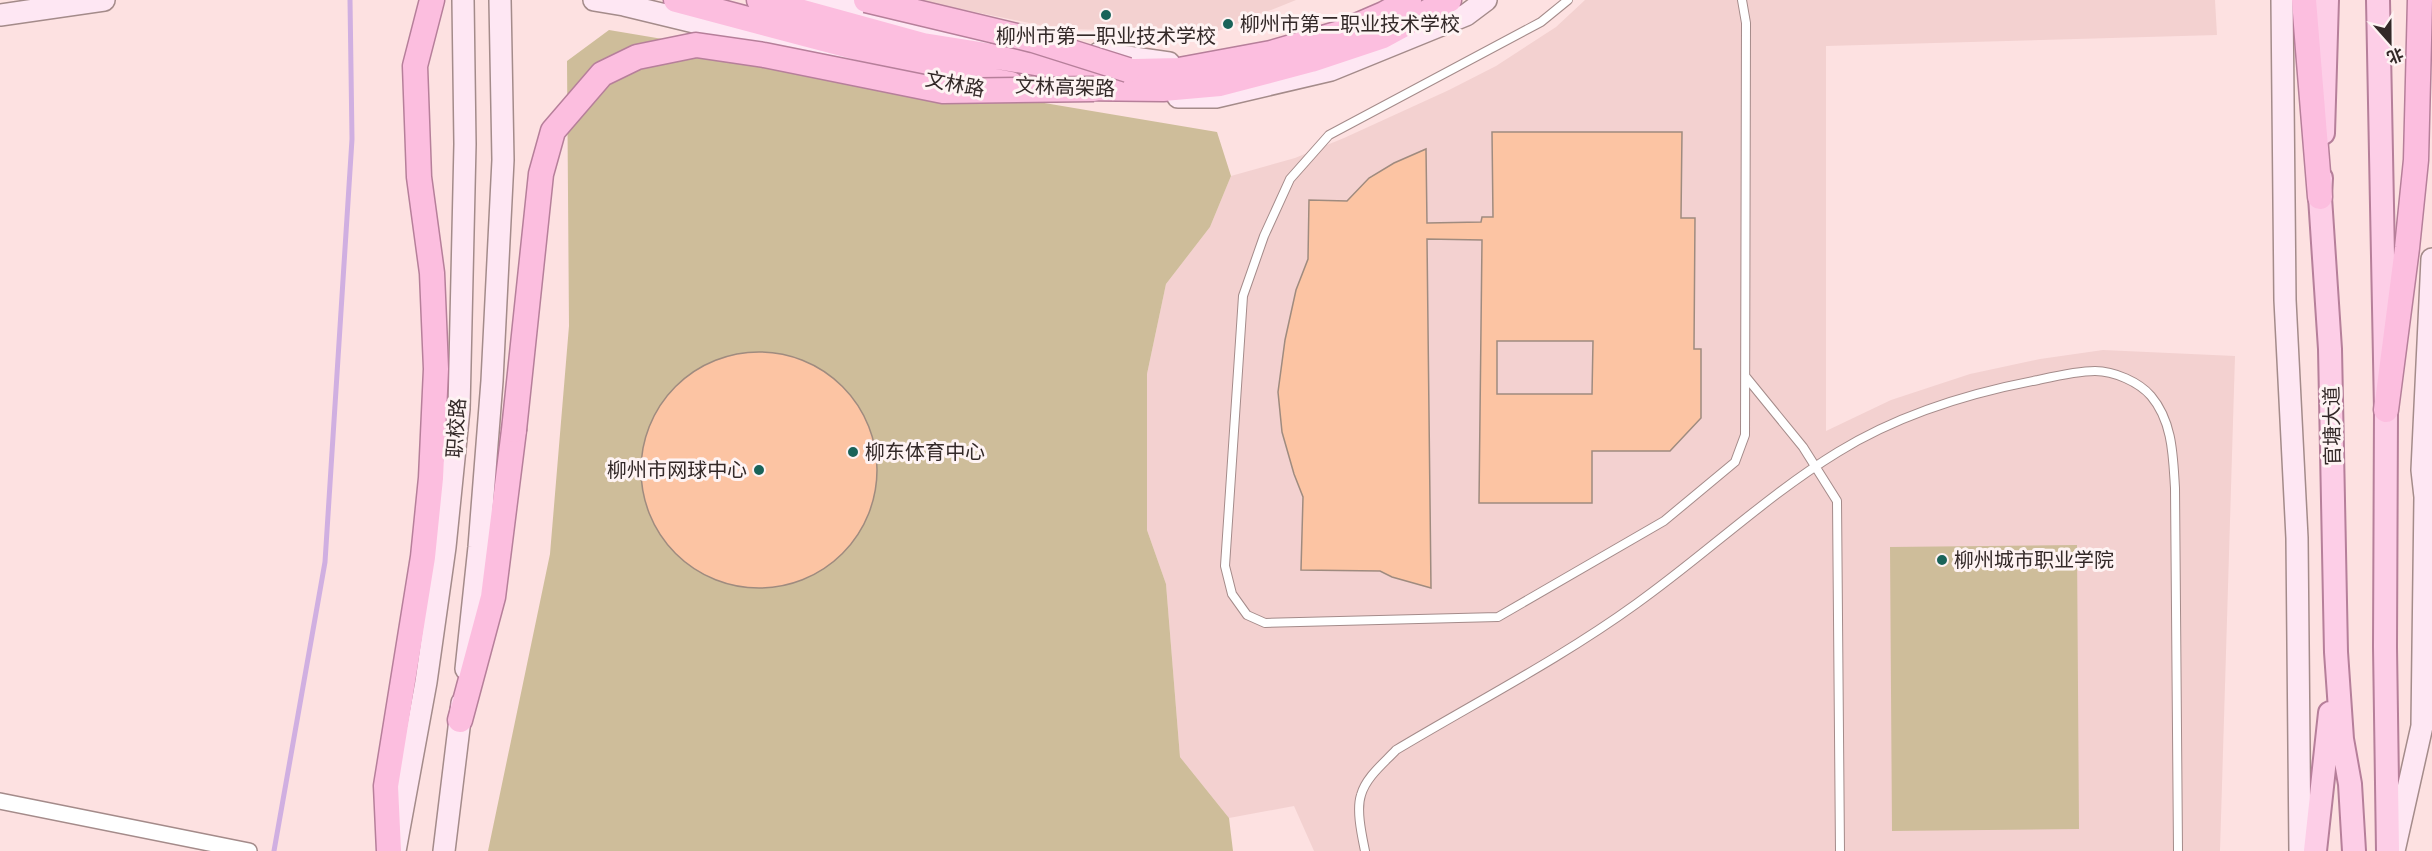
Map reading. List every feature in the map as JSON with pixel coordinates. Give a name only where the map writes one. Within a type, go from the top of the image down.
[{"type":"highway","points":[[389,851],[386,786],[423,557],[432,478],[436,369],[432,273],[419,177],[415,66],[432,0]]},
{"type":"highway","name":"文林高架路","points":[[676,0],[948,72],[1005,84],[1094,89],[1163,89],[1220,84],[1311,60],[1383,36],[1449,0]]},
{"type":"highway","name":"文林高架路","points":[[759,0],[923,45],[1091,72],[1179,70],[1271,53],[1340,33],[1384,14],[1409,0]]},
{"type":"highway","points":[[866,0],[1033,40],[1128,70]]},
{"type":"highway","points":[[2304,0],[2320,197]]},
{"type":"highway","points":[[2386,410],[2416,160],[2420,0]]},
{"type":"highway","points":[[460,720],[493,597],[514,429],[541,174],[553,131],[602,74],[637,57],[696,45],[764,55],[944,91],[1094,89]]},
{"type":"main road","points":[[0,15],[104,0]]},
{"type":"main road","name":"职校路","points":[[395,851],[445,547],[459,409],[465,144],[463,0]]},
{"type":"main road","name":"职校路","points":[[444,851],[479,547],[492,381],[503,160],[500,0]]},
{"type":"main road","name":"文林路","points":[[594,0],[624,5],[974,90],[1083,96],[1205,97],[1216,97],[1331,70],[1466,15],[1486,0]]},
{"type":"main road","points":[[814,0],[841,3],[938,31],[1179,64],[1303,40],[1390,0]]},
{"type":"main road","points":[[2282,0],[2285,300],[2297,538],[2300,851]]},
{"type":"main road","name":"官塘大道","points":[[2327,0],[2320,197],[2330,349],[2337,652],[2342,739],[2350,784],[2354,851]]},
{"type":"main road","points":[[2378,0],[2386,410],[2385,647],[2388,851]]},
{"type":"main road","points":[[2394,851],[2422,726],[2432,259]]},
{"type":"main road","points":[[2315,851],[2337,652]]},
{"type":"street","points":[[0,801],[249,851]]},
{"type":"lane","points":[[1568,0],[1541,22],[1329,135],[1290,179],[1264,236],[1242,296],[1226,566],[1232,594],[1246,615],[1265,623],[1498,617],[1664,521],[1735,462],[1745,435],[1746,377],[1746,23],[1742,0]]},
{"type":"lane","points":[[1365,851],[1360,828],[1360,795],[1375,772],[1396,750],[1563,653],[1637,603],[1760,506],[1839,451],[1914,414],[1999,387],[2097,370],[2128,378],[2151,396],[2165,420],[2173,443],[2178,851]]},
{"type":"lane","points":[[1746,377],[1817,467],[1837,501],[1840,851]]},
{"type":"shaded area","name":"柳州市第一职业技术学校","points":[[916,0],[1296,0],[1216,32],[1059,29]]},
{"type":"shaded area","points":[[1585,0],[2215,0],[2217,35],[1826,46],[1826,431],[1891,400],[1970,374],[2040,359],[2103,350],[2235,356],[2220,851],[1314,851],[1294,806],[1229,818],[1180,757],[1166,584],[1147,530],[1147,374],[1166,284],[1210,227],[1231,176],[1295,158],[1449,90],[1496,66],[1556,27]]},
{"type":"shaded area","name":"柳东体育中心","points":[[609,30],[1217,132],[1231,176],[1210,227],[1166,284],[1147,374],[1147,530],[1166,584],[1180,757],[1229,818],[1233,851],[488,851],[550,554],[569,326],[567,61]]},
{"type":"shaded area","points":[[2077,545],[2079,829],[1892,831],[1890,547]]},
{"type":"building","points":[[1492,132],[1682,132],[1681,218],[1695,218],[1694,349],[1701,349],[1701,418],[1670,451],[1592,451],[1592,503],[1479,503],[1482,240],[1427,239],[1431,588],[1392,577],[1380,571],[1301,570],[1303,497],[1282,432],[1278,392],[1285,340],[1296,290],[1308,259],[1309,200],[1347,201],[1369,178],[1394,163],[1426,149],[1427,223],[1481,222],[1482,217],[1493,217]],"holes":[[[1497,341],[1593,341],[1592,394],[1497,394]]]},
{"type":"building","name":"柳州市网球中心","points":[[759,352],[804,361],[834,379],[850,395],[863,415],[872,436],[877,470],[868,515],[850,545],[834,561],[814,574],[793,583],[759,588],[714,579],[684,561],[668,545],[655,525],[646,504],[641,470],[650,425],[668,395],[684,379],[704,366],[725,357]]},
{"type":"waterway","points":[[274,851],[325,562],[352,139],[350,0]]},
{"type":"place","name":"柳州市第一职业技术学校","points":[[1106,15]]},
{"type":"place","name":"柳州市第二职业技术学校","points":[[1228,24]]},
{"type":"place","name":"柳东体育中心","points":[[853,452]]},
{"type":"place","name":"柳州市网球中心","points":[[759,470]]},
{"type":"place","name":"柳州城市职业学院","points":[[1942,560]]}]
